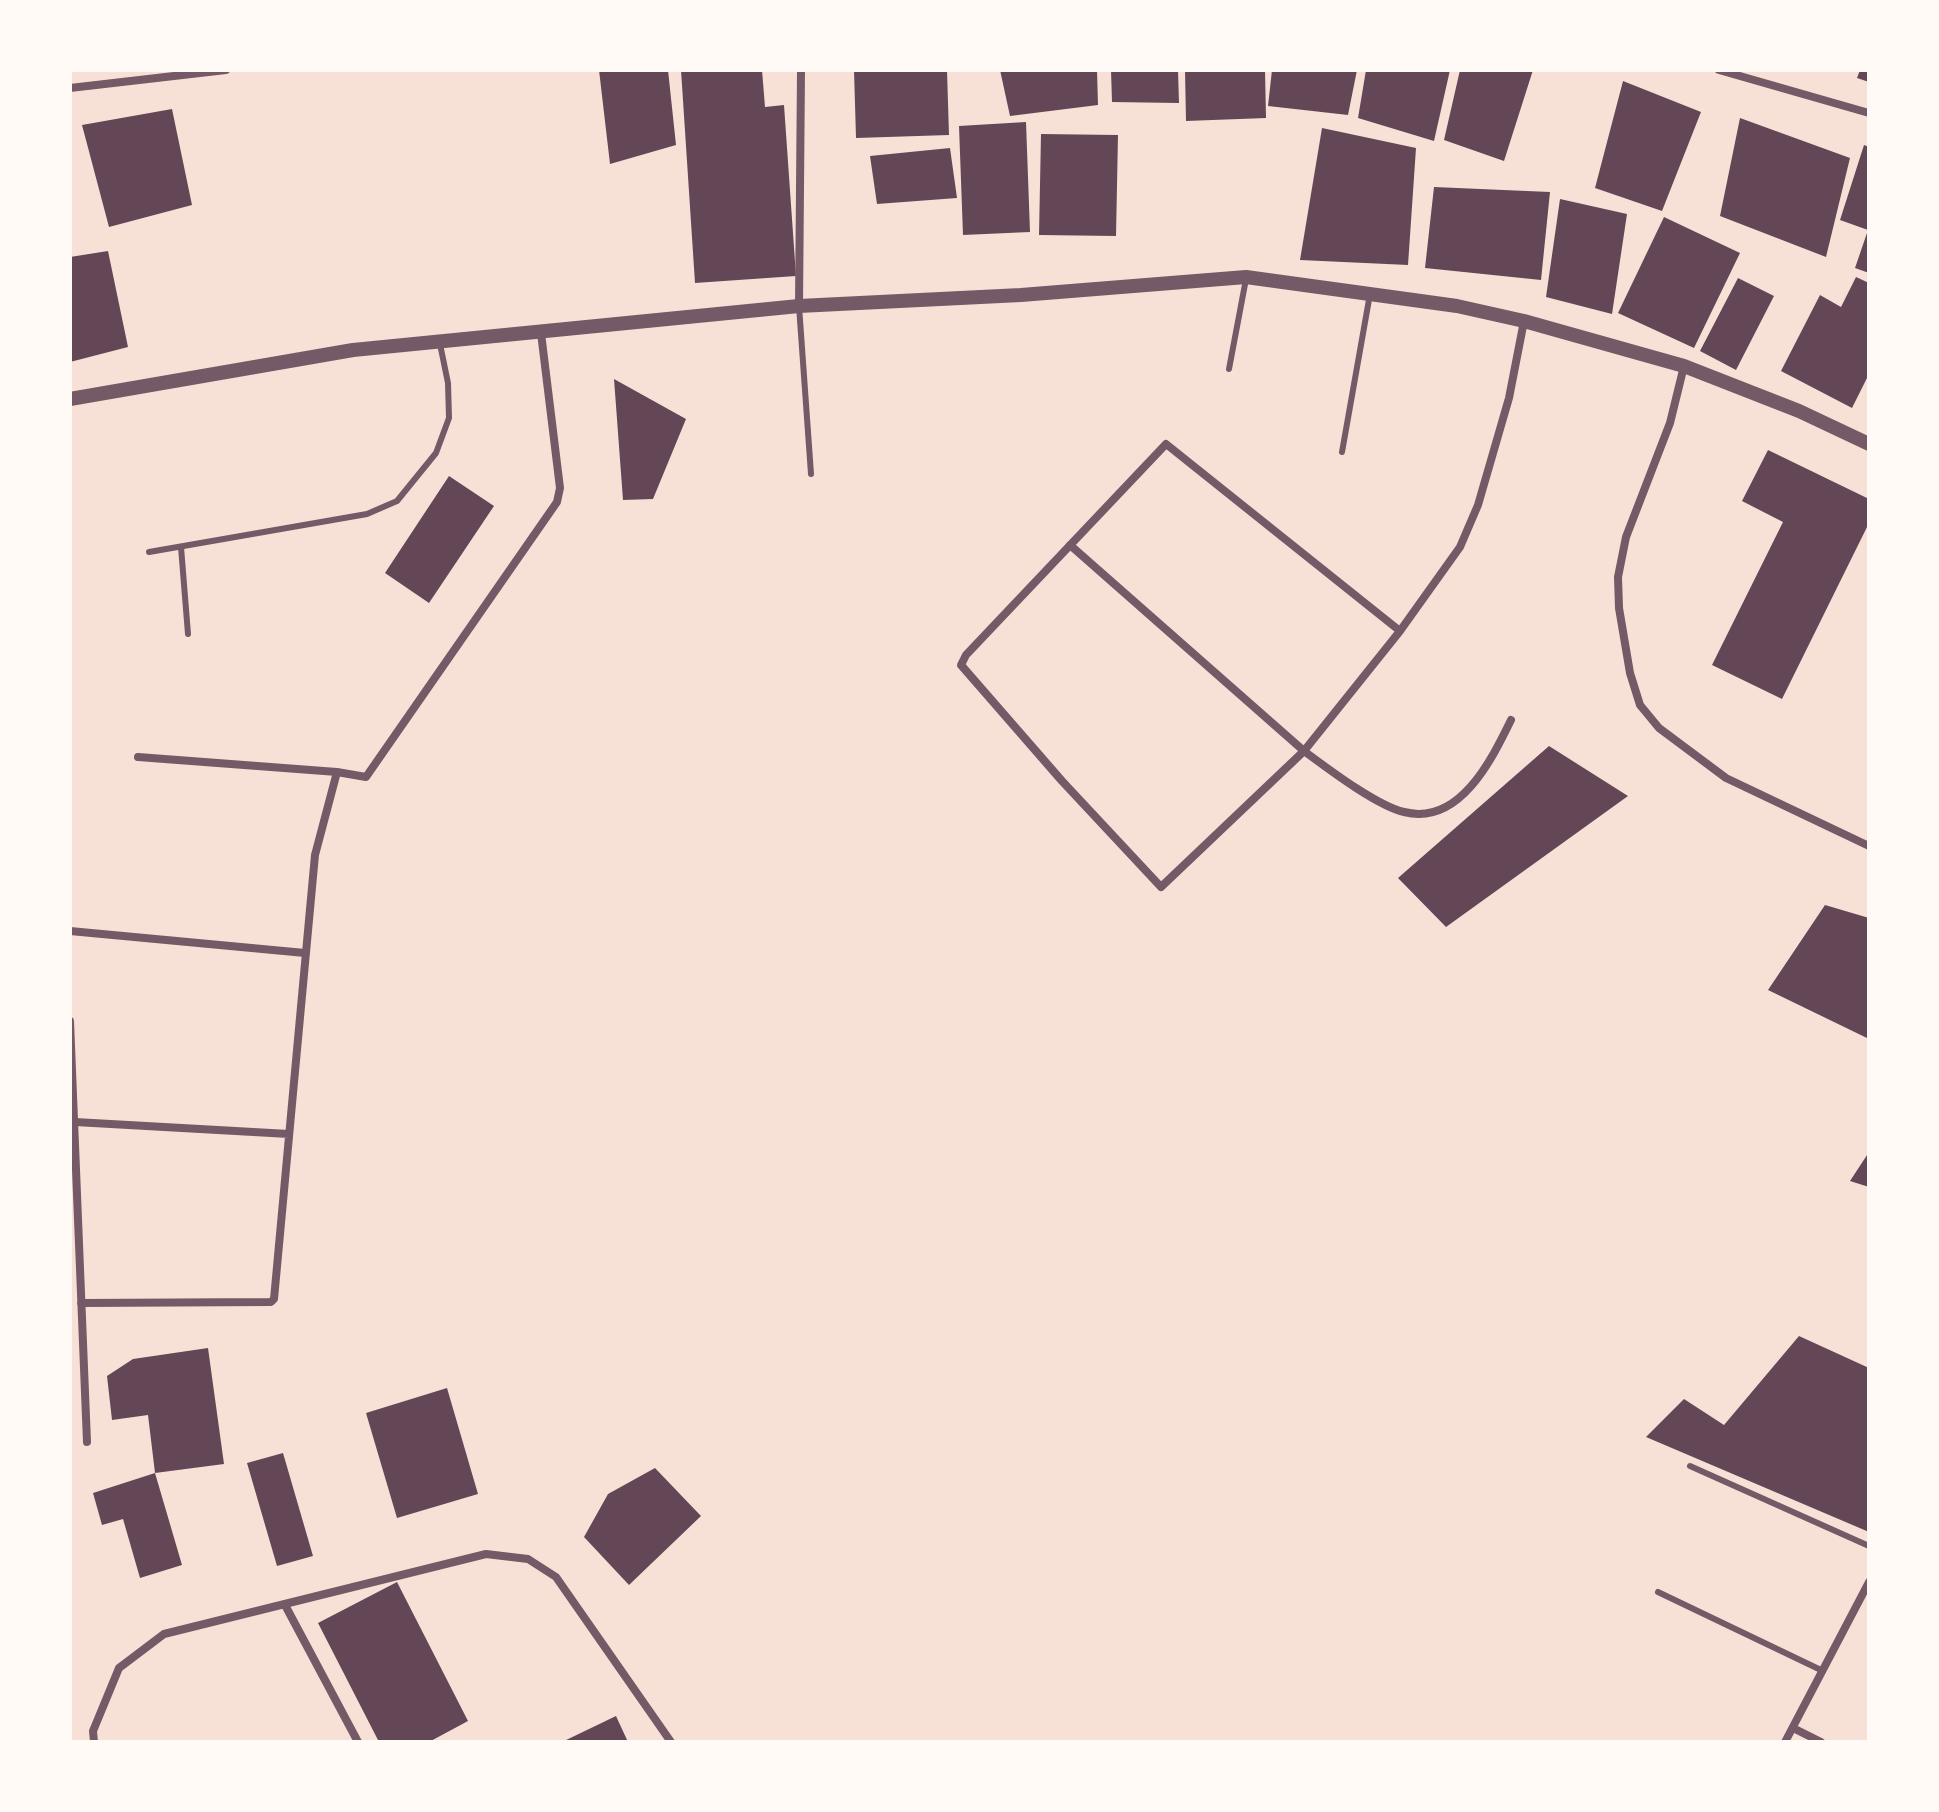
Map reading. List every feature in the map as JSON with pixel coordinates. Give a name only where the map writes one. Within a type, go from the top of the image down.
[{"type":"street","points":[[70,88],[226,70]]},
{"type":"street","points":[[799,306],[801,70]]},
{"type":"street","points":[[1719,70],[1869,113]]},
{"type":"street","points":[[70,399],[353,350],[799,306],[1021,295],[1246,277],[1457,306],[1524,321],[1684,366],[1799,411],[1869,444]]},
{"type":"street","points":[[1400,631],[1166,444],[966,655],[961,665],[1161,887],[1304,751],[1400,631],[1460,547],[1478,505],[1509,398],[1524,321]]},
{"type":"street","points":[[138,757],[337,772],[366,777],[557,502],[560,488],[541,333]]},
{"type":"street","points":[[1684,366],[1670,423],[1626,537],[1618,577],[1621,621],[1630,673],[1640,705],[1659,728],[1726,778],[1869,846]]},
{"type":"street","points":[[1070,545],[1304,751],[1346,780],[1402,812],[1425,814],[1444,809],[1465,793],[1497,749],[1511,720]]},
{"type":"street","points":[[81,1303],[271,1302],[315,855],[337,772]]},
{"type":"street","points":[[70,931],[305,953]]},
{"type":"street","points":[[70,1021],[87,1442]]},
{"type":"street","points":[[75,1122],[289,1134]]},
{"type":"street","points":[[94,1742],[93,1731],[119,1668],[164,1634],[486,1554],[528,1559],[556,1577],[671,1742]]},
{"type":"street","points":[[1785,1742],[1869,1582]]},
{"type":"street","points":[[285,1605],[358,1742]]},
{"type":"street","points":[[1793,1728],[1821,1742]]},
{"type":"lane","points":[[1229,369],[1246,277]]},
{"type":"lane","points":[[1342,452],[1370,294]]},
{"type":"lane","points":[[799,306],[811,474]]},
{"type":"lane","points":[[149,552],[367,514],[397,501],[436,453],[449,418],[448,383],[440,342]]},
{"type":"lane","points":[[181,547],[188,634]]},
{"type":"lane","points":[[1690,1466],[1869,1546]]},
{"type":"lane","points":[[1658,1592],[1823,1671]]},
{"type":"building","points":[[599,70],[668,70],[676,145],[610,164]]},
{"type":"building","points":[[681,70],[762,70],[765,107],[784,105],[796,276],[695,283]]},
{"type":"building","points":[[854,70],[947,70],[949,135],[856,138]]},
{"type":"building","points":[[1000,70],[1097,70],[1098,105],[1010,116]]},
{"type":"building","points":[[1111,70],[1178,70],[1179,103],[1112,102]]},
{"type":"building","points":[[1185,70],[1265,70],[1266,118],[1186,121]]},
{"type":"building","points":[[1272,70],[1357,70],[1348,115],[1268,106]]},
{"type":"building","points":[[1366,70],[1450,70],[1434,141],[1358,118]]},
{"type":"building","points":[[1460,70],[1533,70],[1504,161],[1444,140]]},
{"type":"building","points":[[1860,70],[1869,70],[1869,82],[1857,78]]},
{"type":"building","points":[[1623,81],[1701,112],[1662,211],[1595,188]]},
{"type":"building","points":[[172,109],[192,205],[109,227],[82,125]]},
{"type":"building","points":[[1740,118],[1850,158],[1826,257],[1720,216]]},
{"type":"building","points":[[1026,122],[1030,232],[963,235],[959,126]]},
{"type":"building","points":[[1322,128],[1416,148],[1408,265],[1300,260]]},
{"type":"building","points":[[1041,134],[1118,135],[1116,236],[1039,235]]},
{"type":"building","points":[[1864,145],[1869,147],[1869,273],[1855,268],[1868,230],[1840,220]]},
{"type":"building","points":[[950,148],[957,198],[877,204],[870,156]]},
{"type":"building","points":[[1434,187],[1550,192],[1541,280],[1425,268]]},
{"type":"building","points":[[1560,199],[1627,214],[1612,314],[1546,297]]},
{"type":"building","points":[[1664,217],[1740,253],[1694,348],[1618,313]]},
{"type":"building","points":[[108,251],[128,347],[70,362],[70,257]]},
{"type":"building","points":[[1856,277],[1869,283],[1869,374],[1852,408],[1781,371],[1820,295],[1841,307]]},
{"type":"building","points":[[1738,278],[1774,296],[1736,370],[1700,351]]},
{"type":"building","points":[[614,379],[686,419],[653,499],[623,500]]},
{"type":"building","points":[[1768,450],[1869,499],[1869,523],[1782,699],[1712,665],[1783,522],[1742,501]]},
{"type":"building","points":[[449,476],[494,506],[429,603],[385,573]]},
{"type":"building","points":[[1549,746],[1628,796],[1446,927],[1398,878]]},
{"type":"building","points":[[1825,905],[1869,918],[1869,1039],[1768,990]]},
{"type":"building","points":[[1869,1152],[1869,1187],[1850,1181]]},
{"type":"building","points":[[1799,1336],[1869,1368],[1869,1532],[1646,1437],[1684,1399],[1724,1425]]},
{"type":"building","points":[[208,1348],[224,1464],[155,1473],[148,1415],[112,1420],[107,1376],[133,1359]]},
{"type":"building","points":[[447,1388],[478,1494],[397,1518],[366,1413]]},
{"type":"building","points":[[283,1453],[313,1556],[277,1566],[247,1463]]},
{"type":"building","points":[[655,1468],[701,1516],[629,1585],[584,1537],[608,1494]]},
{"type":"building","points":[[155,1473],[182,1565],[140,1578],[123,1519],[102,1525],[93,1493]]},
{"type":"building","points":[[397,1582],[468,1721],[429,1742],[379,1742],[318,1623]]},
{"type":"building","points":[[616,1716],[628,1742],[562,1742]]}]
